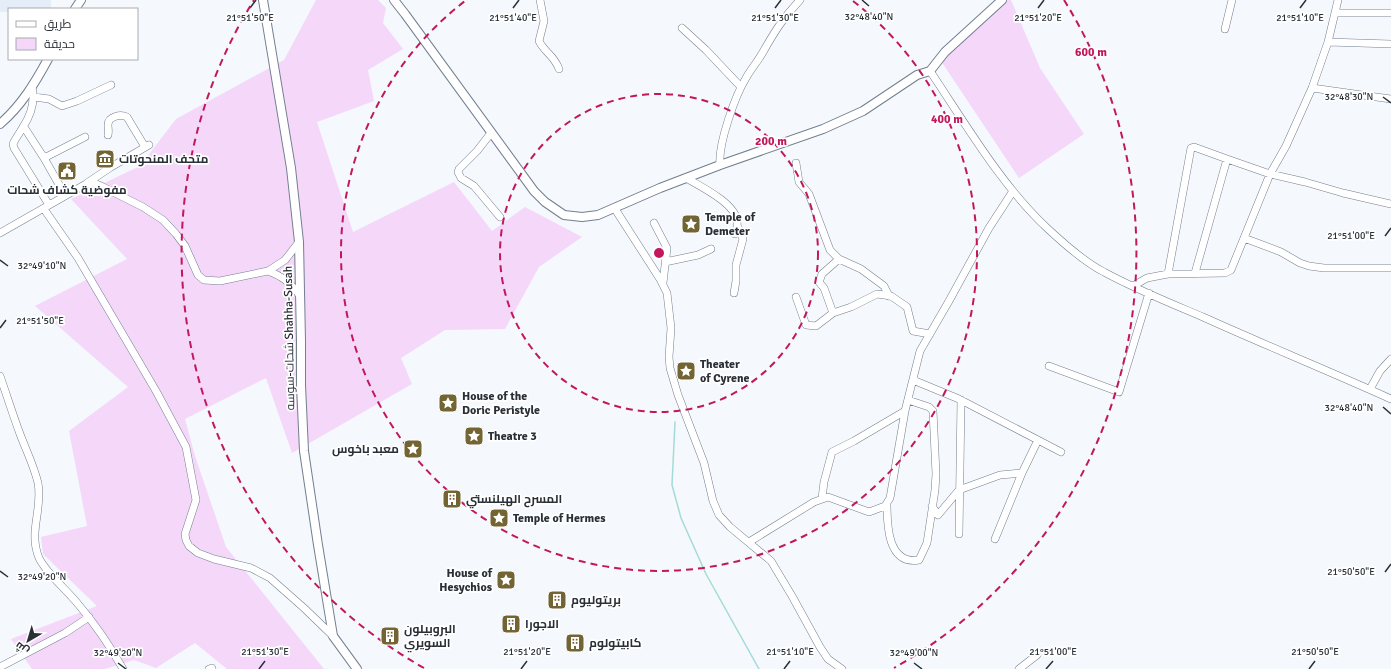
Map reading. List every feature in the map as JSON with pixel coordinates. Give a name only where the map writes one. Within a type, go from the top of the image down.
[{"type":"main road","name":"شحات-سوسه Shahha-Susah","points":[[263,0],[291,168],[299,242],[301,385],[304,450],[333,636],[357,669]]},
{"type":"main road","points":[[394,0],[534,191],[545,202],[558,211],[570,216],[582,217],[598,215],[686,178],[720,165],[779,146],[843,121],[862,111],[917,75],[930,71],[945,52],[1002,0]]},
{"type":"main road","points":[[0,124],[16,108],[32,86],[47,60]]},
{"type":"street","points":[[540,0],[544,21],[539,41],[542,47],[551,54],[559,69]]},
{"type":"street","points":[[720,165],[720,149],[741,87],[774,31],[800,0]]},
{"type":"street","points":[[1225,29],[1232,0]]},
{"type":"street","points":[[1133,286],[1147,278],[1168,274],[1225,273],[1231,270],[1270,174],[1286,146],[1312,88],[1328,42],[1338,0]]},
{"type":"street","points":[[1335,13],[1391,13]]},
{"type":"street","points":[[682,28],[706,50],[741,87]]},
{"type":"street","points":[[1328,42],[1391,44]]},
{"type":"street","points":[[930,71],[1012,191],[1047,228],[1073,251],[1103,272],[1133,286],[1391,399]]},
{"type":"street","points":[[34,97],[49,99],[62,106],[77,101],[111,85]]},
{"type":"street","points":[[32,86],[34,97],[32,109],[24,127],[15,138],[13,144],[14,148],[46,207],[78,258],[156,391],[186,447],[196,500],[185,534],[189,546],[198,553],[214,559],[251,568],[270,578],[333,636]]},
{"type":"street","points":[[1312,88],[1391,99]]},
{"type":"street","points":[[0,233],[86,184],[111,167],[147,146],[127,117],[122,115],[110,120],[108,124],[108,135]]},
{"type":"street","points":[[24,127],[65,195]]},
{"type":"street","points":[[491,133],[458,172],[461,178],[474,186],[500,217]]},
{"type":"street","points":[[44,158],[85,136]]},
{"type":"street","points":[[1168,274],[1191,148],[1194,147],[1270,174],[1391,204]]},
{"type":"street","points":[[1195,273],[1227,159]]},
{"type":"street","points":[[796,163],[799,182],[809,194],[830,250],[839,259],[861,269],[884,286],[888,296]]},
{"type":"street","points":[[103,187],[106,173],[111,167]]},
{"type":"street","points":[[686,178],[712,194],[732,209],[738,221],[735,234]]},
{"type":"street","points":[[86,184],[94,183],[103,187],[143,207],[163,220],[185,246],[198,274],[204,280],[220,281],[268,271],[285,260],[299,242]]},
{"type":"street","points":[[908,400],[929,407],[933,410],[936,474],[926,543],[919,560],[917,561],[902,557],[893,546],[888,533],[887,504],[890,498],[905,411],[920,351],[989,228],[1012,191]]},
{"type":"street","points":[[615,208],[663,283],[667,293],[671,328],[668,357],[670,368],[678,395],[704,463],[713,501],[719,515],[724,522],[771,561],[820,647],[828,659],[842,669]]},
{"type":"street","points":[[654,223],[667,248],[663,283]]},
{"type":"street","points":[[734,293],[736,265],[743,239],[737,225]]},
{"type":"street","points":[[1244,238],[1281,252],[1300,263],[1309,266],[1324,268],[1391,268]]},
{"type":"street","points":[[665,262],[698,255],[711,249]]},
{"type":"street","points":[[833,313],[824,288],[819,282],[822,274],[839,259]]},
{"type":"street","points":[[268,271],[277,274],[286,280],[300,296]]},
{"type":"street","points":[[1049,366],[1119,392],[1149,293]]},
{"type":"street","points":[[796,297],[806,325],[816,326],[833,313],[851,307],[877,294],[888,296],[907,307],[913,331],[930,334]]},
{"type":"street","points":[[1370,389],[1380,371],[1391,359]]},
{"type":"street","points":[[0,376],[38,481],[40,502],[35,535],[38,553],[44,566],[89,617],[123,669]]},
{"type":"street","points":[[913,380],[961,400],[1061,452]]},
{"type":"street","points":[[959,534],[961,400]]},
{"type":"street","points":[[822,498],[826,471],[833,451],[854,441],[905,411]]},
{"type":"street","points":[[995,539],[1022,473],[1038,440]]},
{"type":"street","points":[[932,506],[938,515],[959,490],[1000,475],[1022,473]]},
{"type":"street","points":[[749,542],[822,498],[832,498],[869,512],[887,504]]},
{"type":"street","points":[[0,667],[65,633],[89,617]]},
{"type":"street","points":[[1019,669],[1036,655]]},
{"type":"shaded area","points":[[0,0],[51,0],[51,8],[8,8],[8,12],[0,12]]},
{"type":"green space","points":[[316,0],[378,0],[386,8],[383,23],[403,49],[368,70],[374,101],[317,122],[353,232],[454,182],[492,231],[525,207],[582,237],[539,267],[505,329],[445,330],[401,358],[412,384],[292,453],[266,378],[185,419],[195,456],[226,547],[324,669],[227,669],[195,643],[156,668],[134,660],[105,669],[32,669],[11,639],[97,606],[43,554],[41,537],[87,526],[69,431],[128,387],[35,306],[127,259],[71,199],[140,166],[176,119],[284,60]]},
{"type":"green space","points":[[1006,0],[1011,0],[1040,68],[1084,134],[1019,178],[941,61]]},
{"type":"waterway","points":[[675,422],[672,485],[681,518],[706,574],[759,669]]},
{"type":"place","name":"متحف المنحوتات","points":[[105,159]]},
{"type":"place","name":"مفوضية كشاف شحات","points":[[67,171]]},
{"type":"place","name":"Temple of Demeter","points":[[691,224]]},
{"type":"place","name":"Theater of Cyrene","points":[[686,371]]},
{"type":"place","name":"House of the Doric Peristyle","points":[[448,403]]},
{"type":"place","name":"Theatre 3","points":[[474,436]]},
{"type":"place","name":"معبد باخوس","points":[[413,449]]},
{"type":"place","name":"المسرح الهيلنستي","points":[[452,499]]},
{"type":"place","name":"Temple of Hermes","points":[[499,518]]},
{"type":"place","name":"House of Hesychios","points":[[506,580]]},
{"type":"place","name":"بريتوليوم","points":[[557,600]]},
{"type":"place","name":"الاجورا","points":[[511,624]]},
{"type":"place","name":"البروبيلون السويري","points":[[390,636]]},
{"type":"place","name":"كابيتولوم","points":[[575,643]]}]
